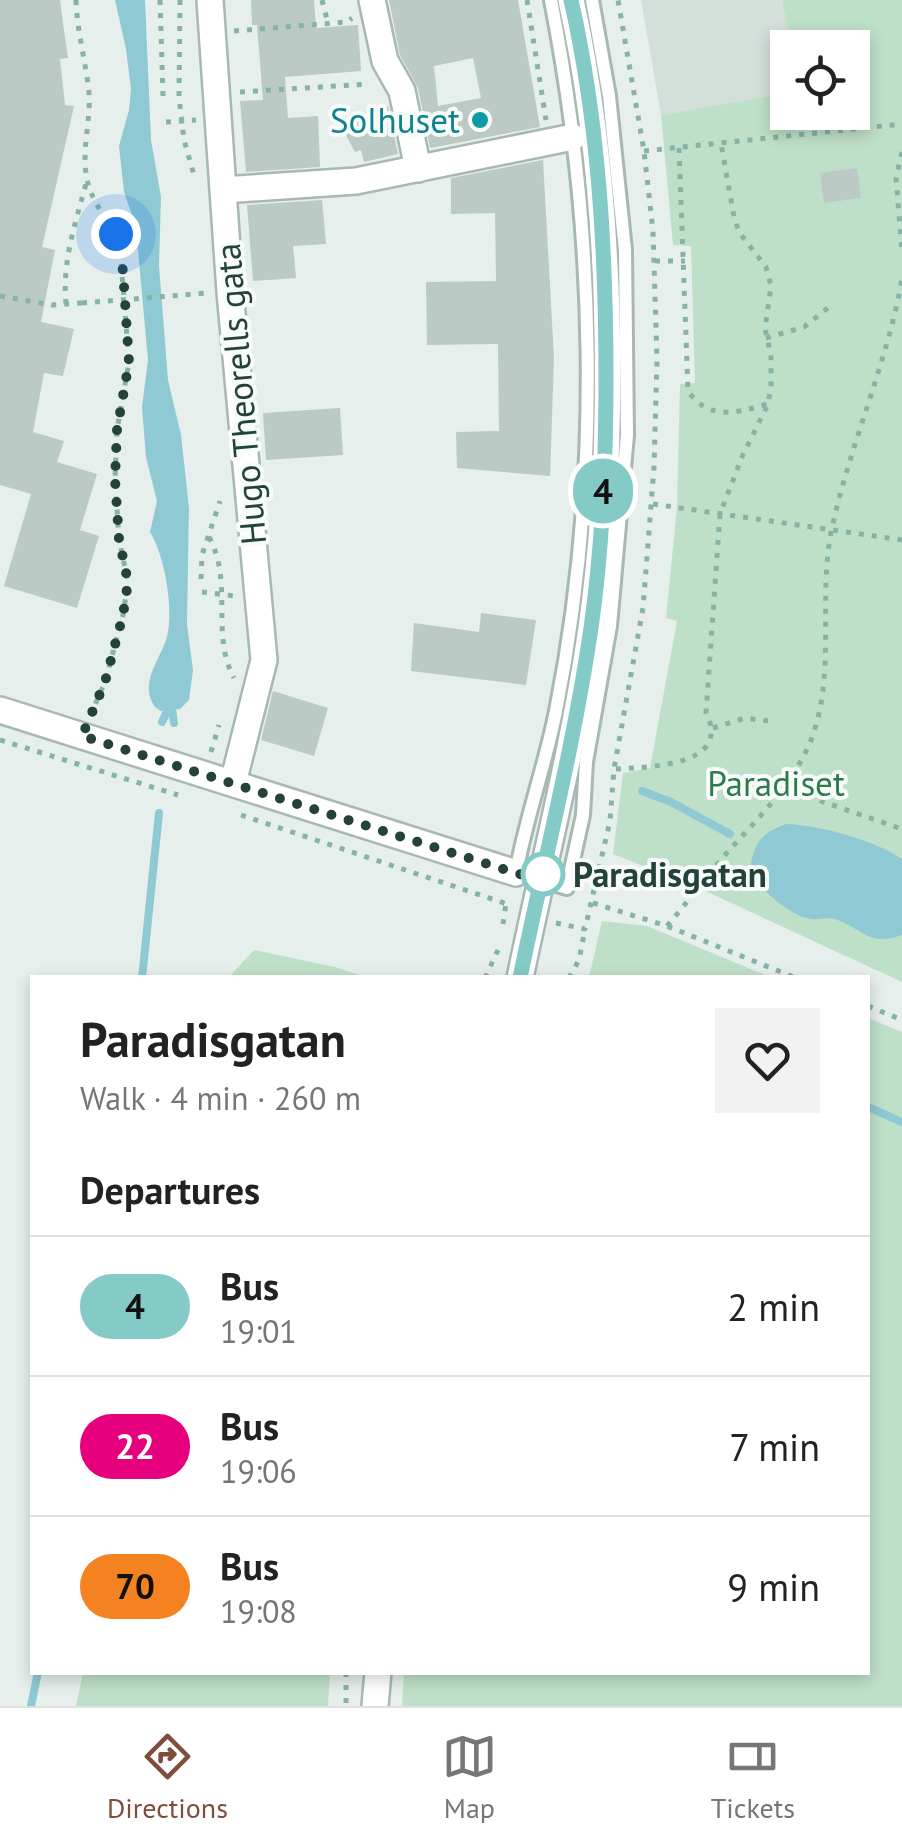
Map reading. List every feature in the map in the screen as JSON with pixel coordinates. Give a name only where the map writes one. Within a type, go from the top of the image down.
[{"type":"street","name":"Hugo Theorells gata","points":[[210,0],[264,660],[232,784]]},
{"type":"street","points":[[521,975],[592,626],[606,434],[602,232],[589,101],[571,0]]},
{"type":"street","points":[[373,1],[384,61],[402,91],[418,169]]},
{"type":"street","points":[[223,190],[356,180],[561,139]]},
{"type":"street","points":[[0,710],[516,873]]},
{"type":"street","points":[[375,1706],[378,1675]]},
{"type":"lane","points":[[552,0],[561,139],[580,202],[587,368],[580,526],[556,711],[526,818],[516,873],[567,888],[583,814],[586,762],[610,626],[627,435],[625,250],[609,96],[592,0]]},
{"type":"path","points":[[76,0],[89,95],[84,156],[87,181],[96,206],[116,234],[123,271],[129,362],[117,430],[115,479],[119,539],[128,582],[105,682],[82,736]]},
{"type":"path","points":[[160,0],[162,96]]},
{"type":"path","points":[[180,0],[180,121],[196,181]]},
{"type":"path","points":[[322,0],[328,23]]},
{"type":"path","points":[[527,0],[561,139]]},
{"type":"path","points":[[212,33],[346,22],[373,1]]},
{"type":"path","points":[[217,94],[397,83]]},
{"type":"path","points":[[166,122],[204,120]]},
{"type":"path","points":[[644,150],[902,124]]},
{"type":"path","points":[[614,769],[674,763],[698,754],[707,746],[713,728],[706,713],[720,514],[768,404],[771,356],[766,338],[772,286],[766,267],[740,232],[734,216],[721,144]]},
{"type":"path","points":[[679,148],[688,391],[696,402],[716,413],[728,414],[768,404]]},
{"type":"path","points":[[902,152],[896,178],[902,252]]},
{"type":"path","points":[[66,304],[68,248],[87,181]]},
{"type":"path","points":[[655,261],[686,261]]},
{"type":"path","points":[[667,926],[783,788],[811,739],[820,708],[831,530],[894,322],[902,279]]},
{"type":"path","points":[[0,296],[52,305],[208,294]]},
{"type":"path","points":[[766,338],[804,327],[830,307]]},
{"type":"path","points":[[200,578],[202,555],[220,501]]},
{"type":"path","points":[[651,504],[902,540]]},
{"type":"path","points":[[208,537],[221,563],[224,646],[234,678]]},
{"type":"path","points":[[202,592],[238,596]]},
{"type":"path","points":[[713,728],[745,718],[768,721]]},
{"type":"path","points":[[0,740],[188,798]]},
{"type":"path","points":[[783,788],[902,829]]},
{"type":"path","points":[[241,816],[506,903],[502,933]]},
{"type":"path","points":[[570,975],[579,960],[594,903],[667,926],[789,975]]},
{"type":"path","points":[[561,924],[585,929]]},
{"type":"path","points":[[486,975],[499,948]]},
{"type":"path","points":[[870,1007],[902,1020]]},
{"type":"path","points":[[346,1675],[346,1706]]},
{"type":"shaded area","points":[[641,0],[782,0],[788,30],[770,30],[770,96],[661,115]]},
{"type":"green space","name":"Paradiset","points":[[782,0],[902,0],[902,982],[699,888],[613,854],[623,773],[650,768],[677,621],[666,618],[677,507],[680,384],[695,383],[691,246],[673,245],[661,115],[770,96],[770,130],[870,130],[870,30],[788,30]]},
{"type":"green space","points":[[602,921],[647,926],[765,975],[589,975]]},
{"type":"green space","points":[[254,950],[359,975],[231,975]]},
{"type":"green space","points":[[870,1019],[902,1032],[902,1706],[402,1706],[404,1675],[870,1675]]},
{"type":"green space","points":[[83,1675],[330,1675],[328,1706],[76,1706]]},
{"type":"water","points":[[115,0],[145,0],[151,140],[161,197],[159,266],[168,380],[181,435],[189,508],[187,625],[193,670],[189,700],[180,709],[161,711],[151,698],[149,682],[169,629],[169,600],[160,555],[150,532],[157,501],[146,457],[142,407],[148,360],[138,250],[124,192],[119,146],[131,89]]},
{"type":"water","points":[[786,824],[846,835],[902,859],[902,935],[874,938],[835,919],[802,917],[767,892],[750,868],[752,859],[765,835]]},
{"type":"building","points":[[0,0],[60,0],[68,58],[60,59],[65,105],[74,106],[42,247],[55,250],[41,322],[74,329],[63,376],[44,373],[33,432],[64,441],[57,462],[97,474],[80,530],[99,536],[77,608],[4,586],[31,494],[0,485]]},
{"type":"building","points":[[251,0],[314,0],[316,28],[358,25],[361,71],[285,77],[288,118],[318,116],[320,167],[246,172],[240,101],[263,100]]},
{"type":"building","points":[[389,0],[518,0],[540,127],[430,148],[418,88],[400,55]],"holes":[[[473,58],[481,98],[438,106],[434,66]]]},
{"type":"building","points":[[373,105],[388,106],[398,154],[364,162],[361,150],[355,152],[340,124],[369,117]]},
{"type":"building","points":[[543,160],[554,358],[550,476],[457,468],[456,432],[499,431],[498,344],[427,345],[426,282],[496,281],[495,213],[451,214],[451,178]]},
{"type":"building","points":[[857,168],[861,198],[824,203],[820,173]]},
{"type":"building","points":[[322,200],[326,244],[293,246],[296,278],[253,281],[247,205]]},
{"type":"building","points":[[340,408],[343,455],[266,460],[263,413]]},
{"type":"building","points":[[481,613],[536,620],[526,685],[411,671],[414,623],[479,632]]},
{"type":"building","points":[[273,691],[328,708],[314,756],[261,740]]},
{"type":"waterway","points":[[171,702],[174,723]]},
{"type":"waterway","points":[[162,722],[170,705]]},
{"type":"waterway","points":[[642,791],[730,834]]},
{"type":"waterway","points":[[142,975],[159,813]]},
{"type":"waterway","points":[[870,1108],[902,1122]]},
{"type":"waterway","points":[[31,1706],[37,1675]]},
{"type":"bus line","name":"4","points":[[521,975],[560,798],[592,626],[606,434],[604,251],[589,101],[571,0]]},
{"type":"place","name":"Solhuset","points":[[480,120]]},
{"type":"place","name":"Paradisgatan","points":[[543,874]]},
{"type":"route","points":[[116,234],[123,271],[129,362],[117,430],[115,479],[119,539],[128,582],[105,682],[82,736],[516,873],[542,880],[543,874]]}]
